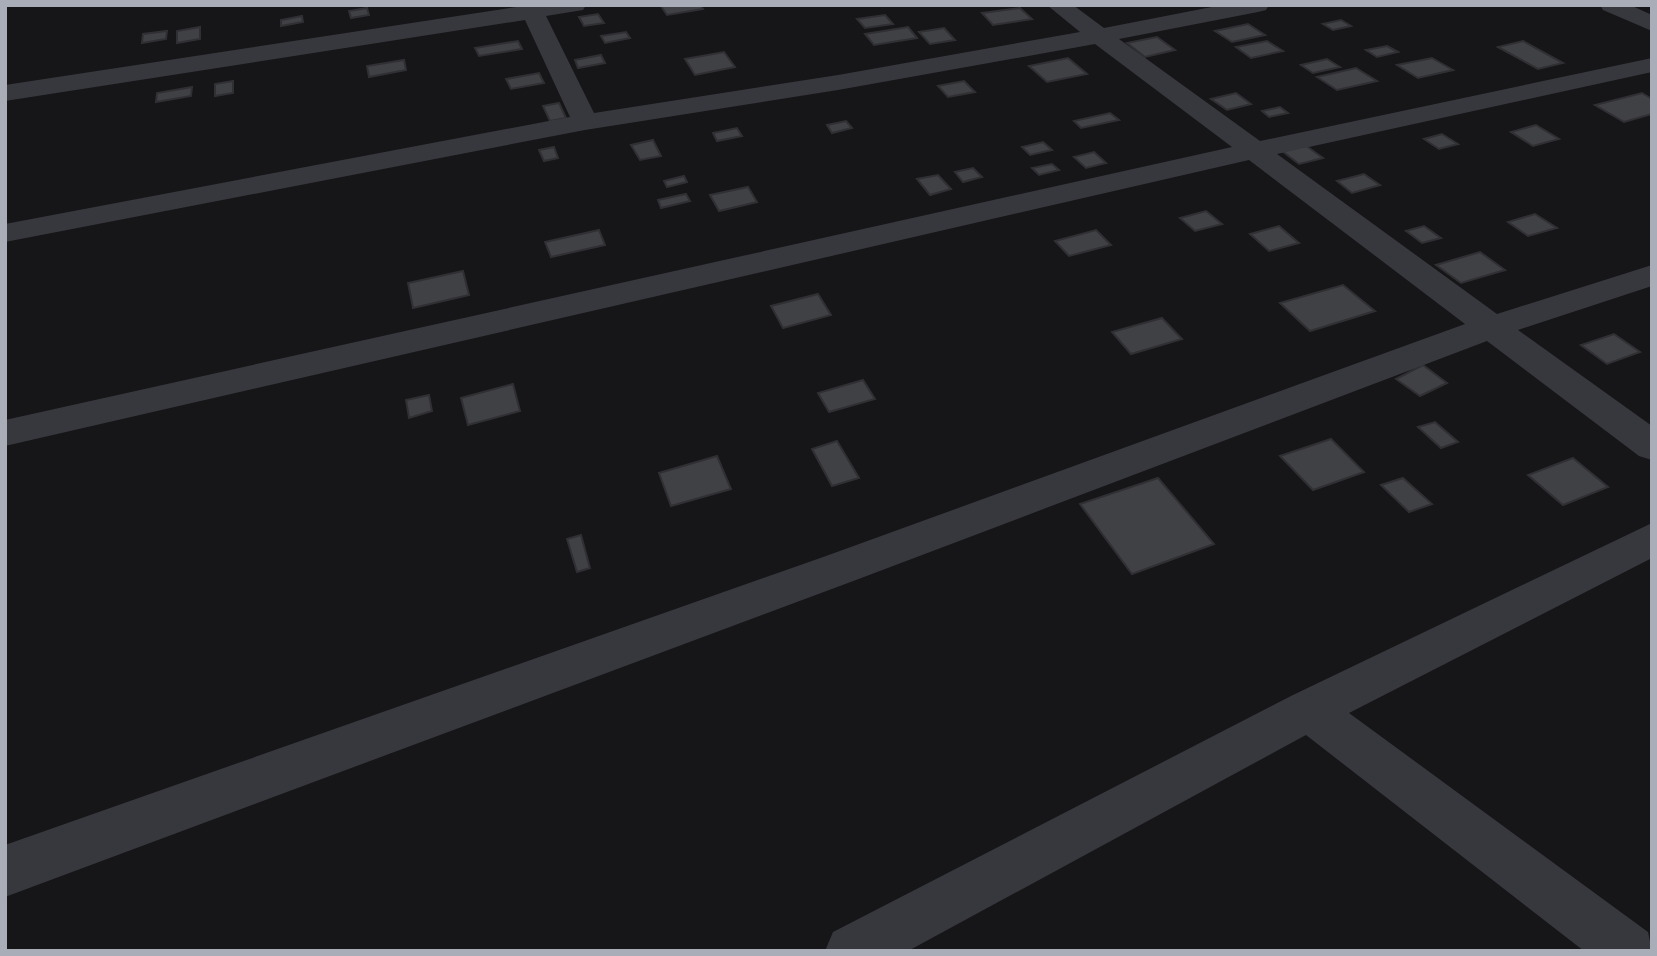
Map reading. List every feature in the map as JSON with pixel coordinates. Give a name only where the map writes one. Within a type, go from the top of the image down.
[{"type":"street","points":[[5,93],[575,5]]},
{"type":"street","points":[[1058,5],[1652,446]]},
{"type":"street","points":[[5,233],[584,122],[1098,36],[1258,5]]},
{"type":"street","points":[[1611,5],[1652,24]]},
{"type":"street","points":[[533,13],[584,122]]},
{"type":"street","points":[[5,433],[1253,151],[1652,65]]},
{"type":"street","points":[[5,871],[854,563],[1491,327],[1652,275]]},
{"type":"street","points":[[852,951],[1309,710],[1652,539]]},
{"type":"street","points":[[1309,710],[1629,951]]},
{"type":"building","points":[[700,5],[703,9],[667,15],[661,6]]},
{"type":"building","points":[[367,8],[369,15],[351,18],[349,11]]},
{"type":"building","points":[[1020,8],[1032,19],[993,25],[982,13]]},
{"type":"building","points":[[598,14],[604,23],[584,26],[579,17]]},
{"type":"building","points":[[885,15],[893,24],[865,28],[857,19]]},
{"type":"building","points":[[302,16],[303,22],[281,26],[281,20]]},
{"type":"building","points":[[1341,20],[1351,26],[1333,30],[1323,24]]},
{"type":"building","points":[[1248,24],[1265,35],[1232,42],[1215,31]]},
{"type":"building","points":[[200,27],[200,39],[177,43],[177,31]]},
{"type":"building","points":[[908,27],[917,38],[874,45],[865,34]]},
{"type":"building","points":[[944,28],[955,40],[930,44],[919,32]]},
{"type":"building","points":[[167,31],[166,39],[142,43],[143,34]]},
{"type":"building","points":[[626,32],[630,38],[605,43],[601,36]]},
{"type":"building","points":[[1157,37],[1175,50],[1145,57],[1127,43]]},
{"type":"building","points":[[518,41],[522,49],[479,56],[475,48]]},
{"type":"building","points":[[1267,41],[1283,51],[1251,58],[1236,47]]},
{"type":"building","points":[[1523,41],[1563,63],[1538,69],[1498,47]]},
{"type":"building","points":[[1387,46],[1398,52],[1377,57],[1366,50]]},
{"type":"building","points":[[724,52],[735,67],[695,75],[685,59]]},
{"type":"building","points":[[601,55],[605,63],[578,68],[575,60]]},
{"type":"building","points":[[1068,58],[1087,74],[1047,82],[1029,66]]},
{"type":"building","points":[[1432,58],[1453,70],[1418,78],[1397,65]]},
{"type":"building","points":[[1327,59],[1340,67],[1313,73],[1301,65]]},
{"type":"building","points":[[404,60],[406,70],[369,77],[367,66]]},
{"type":"building","points":[[1356,68],[1377,81],[1337,90],[1317,77]]},
{"type":"building","points":[[539,73],[544,83],[511,89],[506,79]]},
{"type":"building","points":[[233,81],[233,93],[215,96],[215,84]]},
{"type":"building","points":[[964,81],[975,92],[948,97],[938,86]]},
{"type":"building","points":[[192,87],[191,96],[156,102],[157,93]]},
{"type":"building","points":[[1236,93],[1251,104],[1227,110],[1211,99]]},
{"type":"building","points":[[1642,93],[1652,99],[1652,114],[1624,122],[1595,105]]},
{"type":"building","points":[[559,103],[566,118],[550,121],[543,106]]},
{"type":"building","points":[[1280,107],[1288,113],[1269,117],[1262,111]]},
{"type":"building","points":[[1110,113],[1119,120],[1081,128],[1074,121]]},
{"type":"building","points":[[846,121],[852,128],[832,133],[827,125]]},
{"type":"building","points":[[1536,125],[1559,139],[1533,146],[1511,132]]},
{"type":"building","points":[[737,128],[742,136],[717,141],[713,133]]},
{"type":"building","points":[[1442,134],[1458,144],[1439,149],[1424,139]]},
{"type":"building","points":[[653,140],[661,156],[640,160],[631,145]]},
{"type":"building","points":[[1043,142],[1052,150],[1030,155],[1022,147]]},
{"type":"building","points":[[1305,145],[1323,158],[1299,164],[1282,151]]},
{"type":"building","points":[[554,147],[558,158],[544,161],[539,150]]},
{"type":"building","points":[[1094,152],[1106,163],[1086,168],[1074,157]]},
{"type":"building","points":[[1052,164],[1059,170],[1039,175],[1032,168]]},
{"type":"building","points":[[973,168],[982,177],[963,182],[955,172]]},
{"type":"building","points":[[1364,174],[1380,185],[1352,193],[1337,181]]},
{"type":"building","points":[[938,175],[951,189],[930,195],[917,179]]},
{"type":"building","points":[[684,176],[687,182],[667,187],[664,181]]},
{"type":"building","points":[[748,187],[757,202],[719,211],[710,195]]},
{"type":"building","points":[[686,194],[690,201],[661,208],[658,200]]},
{"type":"building","points":[[1206,211],[1222,224],[1195,231],[1180,218]]},
{"type":"building","points":[[1535,214],[1557,228],[1528,236],[1508,222]]},
{"type":"building","points":[[1279,226],[1299,243],[1269,251],[1250,234]]},
{"type":"building","points":[[1424,226],[1441,238],[1422,243],[1406,231]]},
{"type":"building","points":[[599,230],[605,245],[551,257],[545,242]]},
{"type":"building","points":[[1096,230],[1111,245],[1069,256],[1055,241]]},
{"type":"building","points":[[1480,252],[1505,270],[1461,283],[1436,265]]},
{"type":"building","points":[[463,271],[469,295],[413,308],[408,283]]},
{"type":"building","points":[[1343,285],[1375,311],[1310,331],[1280,303]]},
{"type":"building","points":[[818,294],[831,315],[783,328],[771,306]]},
{"type":"building","points":[[1162,318],[1182,339],[1131,354],[1112,332]]},
{"type":"building","points":[[1614,334],[1640,352],[1607,364],[1581,345]]},
{"type":"building","points":[[1423,365],[1447,383],[1420,396],[1396,379]]},
{"type":"building","points":[[863,380],[875,399],[829,412],[818,393]]},
{"type":"building","points":[[513,384],[520,411],[468,425],[461,398]]},
{"type":"building","points":[[429,395],[432,411],[409,418],[406,400]]},
{"type":"building","points":[[1435,422],[1458,442],[1441,448],[1418,427]]},
{"type":"building","points":[[1331,439],[1364,472],[1313,490],[1280,456]]},
{"type":"building","points":[[837,441],[859,478],[832,486],[812,449]]},
{"type":"building","points":[[717,456],[731,489],[671,506],[659,473]]},
{"type":"building","points":[[1573,458],[1608,487],[1563,505],[1528,475]]},
{"type":"building","points":[[1158,478],[1214,544],[1132,574],[1080,504]]},
{"type":"building","points":[[1403,478],[1432,504],[1409,512],[1381,485]]},
{"type":"building","points":[[581,535],[590,568],[577,572],[567,539]]}]
